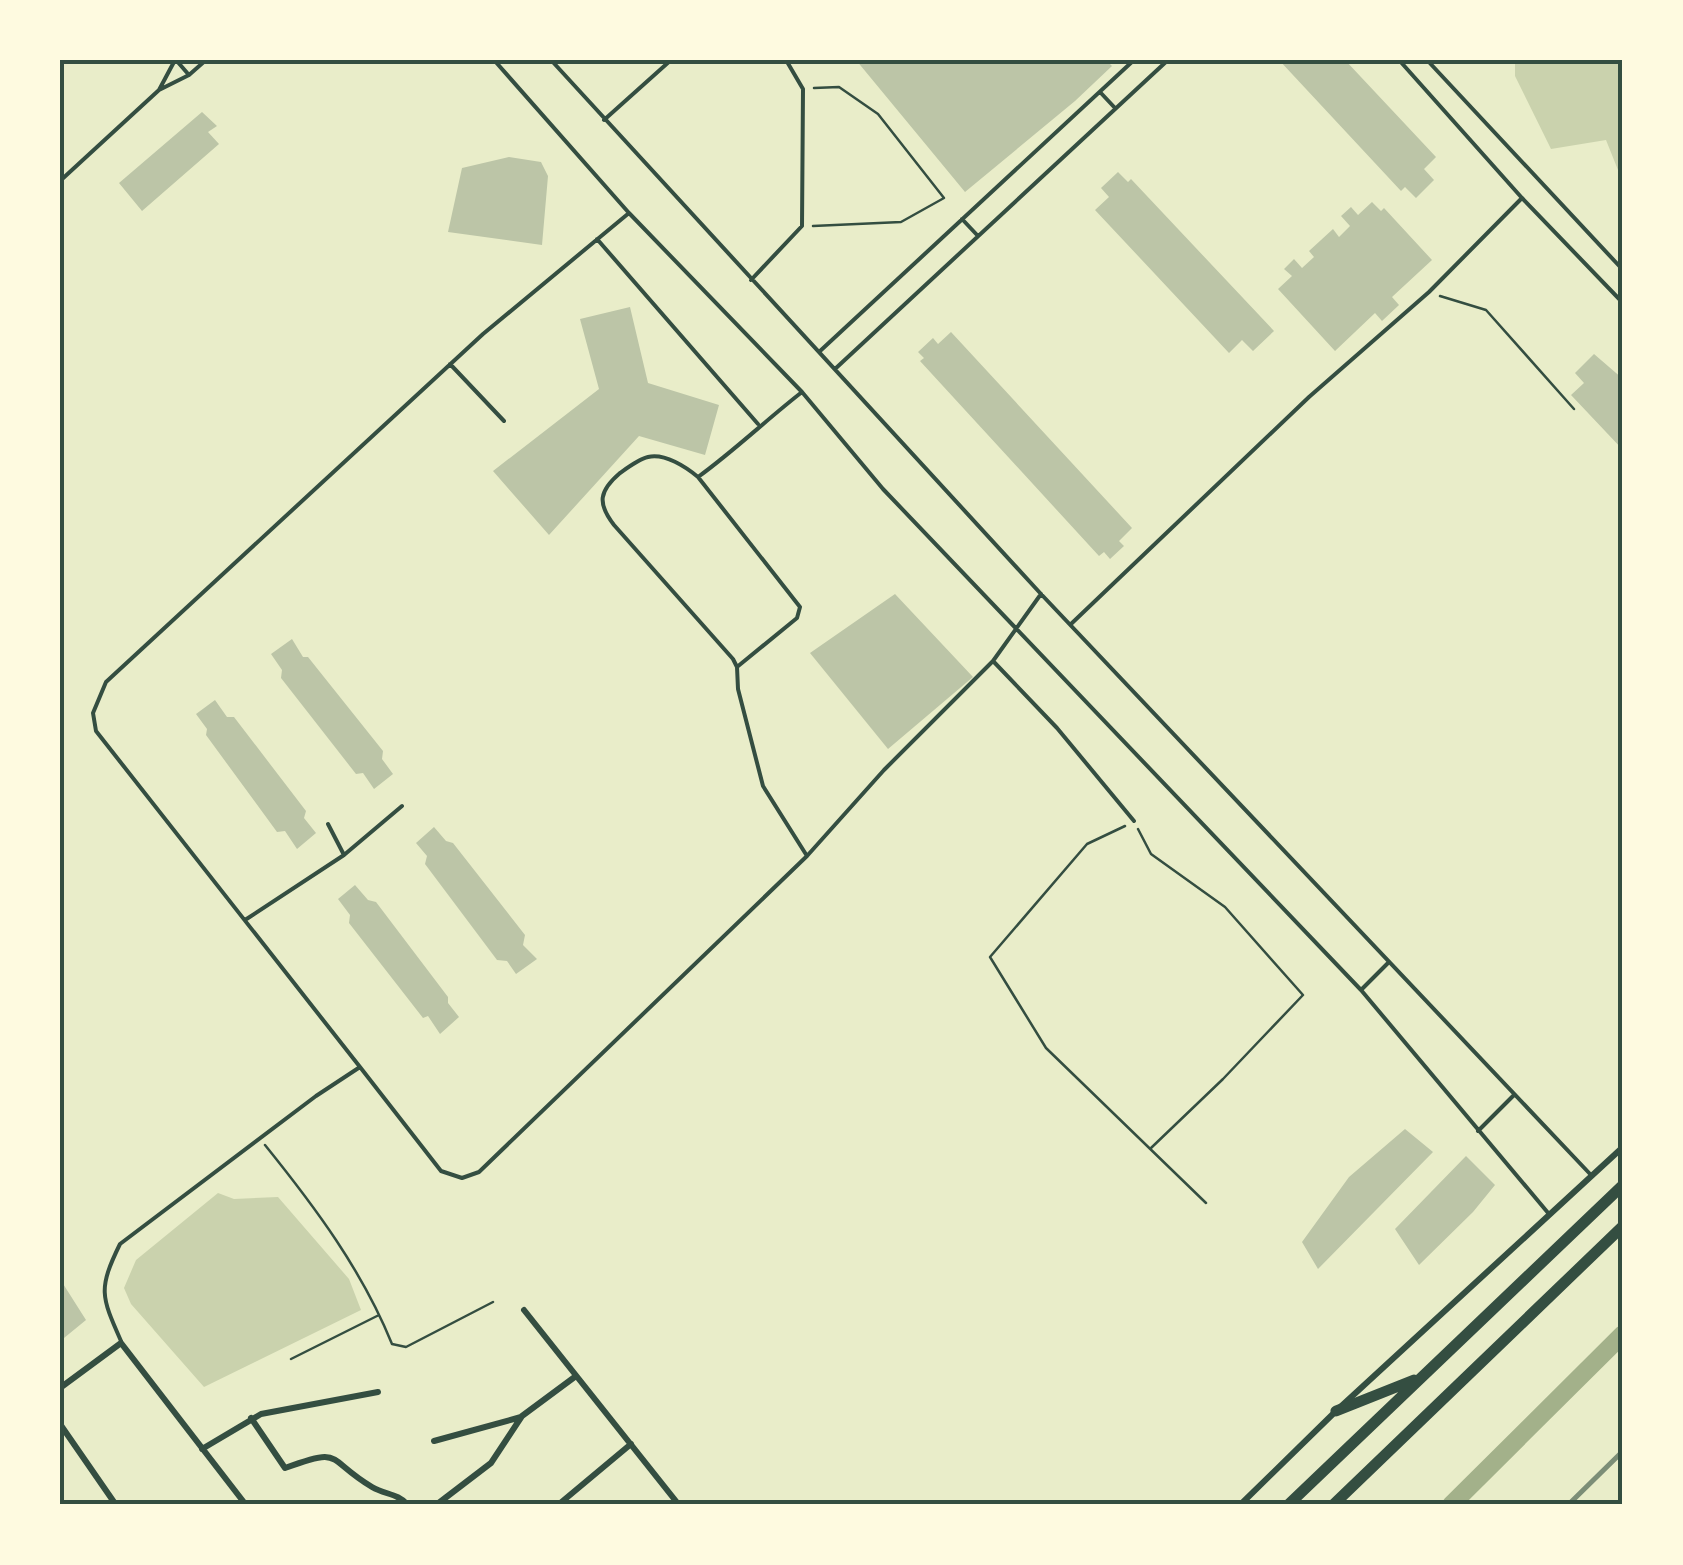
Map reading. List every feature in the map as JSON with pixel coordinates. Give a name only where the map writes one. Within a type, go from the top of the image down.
[{"type":"highway","points":[[1288,1505],[1623,1185]]},
{"type":"highway","points":[[1332,1505],[1623,1226]]},
{"type":"highway","points":[[1336,1411],[1423,1376]]},
{"type":"street","points":[[1240,1505],[1336,1411],[1623,1147]]},
{"type":"street","points":[[524,1310],[679,1505]]},
{"type":"street","points":[[60,1388],[121,1342],[246,1505]]},
{"type":"street","points":[[436,1505],[491,1463],[522,1416],[576,1376]]},
{"type":"street","points":[[202,1449],[250,1418],[378,1392]]},
{"type":"street","points":[[434,1441],[522,1416]]},
{"type":"street","points":[[250,1418],[285,1468],[313,1455],[331,1456],[372,1487],[393,1493],[408,1505]]},
{"type":"street","points":[[60,1424],[116,1505]]},
{"type":"street","points":[[558,1505],[631,1444]]},
{"type":"lane","points":[[159,90],[175,60],[190,75]]},
{"type":"lane","points":[[60,182],[159,90],[190,75],[206,60]]},
{"type":"lane","points":[[494,60],[629,213],[802,392],[883,489],[1361,990],[1549,1214]]},
{"type":"lane","points":[[551,60],[1041,594],[1591,1176]]},
{"type":"lane","points":[[604,120],[671,60]]},
{"type":"lane","points":[[751,280],[802,226],[803,89],[786,60]]},
{"type":"lane","points":[[819,352],[1134,60]]},
{"type":"lane","points":[[835,370],[1168,60]]},
{"type":"lane","points":[[1399,60],[1522,198],[1623,302]]},
{"type":"lane","points":[[1427,60],[1623,270]]},
{"type":"lane","points":[[1100,92],[1116,108]]},
{"type":"lane","points":[[1070,625],[1309,396],[1429,292],[1522,198]]},
{"type":"lane","points":[[629,213],[450,364],[106,682],[93,713],[96,730],[441,1171],[452,1177],[474,1175],[574,1083],[808,856],[884,770],[993,661],[1041,594]]},
{"type":"lane","points":[[962,219],[978,236]]},
{"type":"lane","points":[[598,239],[759,426]]},
{"type":"lane","points":[[450,364],[504,421]]},
{"type":"lane","points":[[698,478],[802,392]]},
{"type":"lane","points":[[737,667],[797,618],[800,607],[698,478],[686,467],[648,457],[613,480],[602,490],[600,500],[614,525],[737,667],[738,688],[763,786],[808,856]]},
{"type":"lane","points":[[993,661],[1057,728],[1134,822]]},
{"type":"lane","points":[[246,920],[344,855],[402,806]]},
{"type":"lane","points":[[328,824],[344,855]]},
{"type":"lane","points":[[1361,990],[1388,963]]},
{"type":"lane","points":[[121,1342],[106,1308],[102,1280],[120,1244],[360,1067]]},
{"type":"lane","points":[[1478,1131],[1513,1096]]},
{"type":"path","points":[[802,226],[900,222],[944,198],[878,114],[839,86],[803,89]]},
{"type":"path","points":[[1429,292],[1486,310],[1574,409]]},
{"type":"path","points":[[1151,1148],[1224,1080],[1303,995],[1225,907],[1151,854],[1134,822],[1087,844],[990,957],[1046,1048],[1206,1203]]},
{"type":"path","points":[[260,1138],[320,1214],[380,1314],[392,1344],[406,1347],[492,1302]]},
{"type":"path","points":[[292,1358],[380,1314]]},
{"type":"green space","points":[[1515,60],[1623,60],[1623,175],[1606,140],[1551,149],[1515,76]]},
{"type":"green space","points":[[218,1193],[234,1199],[278,1197],[349,1279],[361,1310],[204,1387],[131,1304],[124,1288],[136,1260]]},
{"type":"building","points":[[856,60],[1106,60],[1112,66],[965,192]]},
{"type":"building","points":[[1279,60],[1345,60],[1436,157],[1424,169],[1434,180],[1416,198],[1405,187],[1401,191]]},
{"type":"building","points":[[202,112],[217,126],[208,132],[219,144],[142,211],[119,183]]},
{"type":"building","points":[[509,157],[541,162],[548,176],[542,245],[448,232],[462,168]]},
{"type":"building","points":[[1118,172],[1128,182],[1131,179],[1274,331],[1253,351],[1242,340],[1229,353],[1095,210],[1109,197],[1101,188]]},
{"type":"building","points":[[1372,202],[1381,211],[1384,208],[1432,260],[1392,297],[1399,305],[1382,321],[1375,313],[1335,351],[1278,289],[1292,276],[1284,269],[1294,259],[1302,268],[1314,257],[1309,251],[1333,229],[1339,237],[1350,226],[1341,216],[1351,207],[1358,215]]},
{"type":"building","points":[[630,307],[648,383],[719,405],[705,455],[639,436],[549,535],[493,471],[599,389],[580,319]]},
{"type":"building","points":[[951,332],[1132,528],[1119,541],[1124,546],[1110,559],[1104,552],[1099,556],[920,361],[924,358],[918,352],[933,338],[938,344]]},
{"type":"building","points":[[1594,354],[1623,379],[1623,450],[1571,395],[1584,383],[1575,373]]},
{"type":"building","points":[[895,594],[973,677],[888,749],[810,653]]},
{"type":"building","points":[[292,639],[383,751],[382,759],[393,774],[374,789],[363,773],[356,774],[281,678],[282,670],[271,654]]},
{"type":"building","points":[[215,700],[227,717],[234,717],[306,811],[304,818],[316,833],[297,849],[285,831],[277,832],[206,735],[207,729],[196,714]]},
{"type":"building","points":[[434,827],[453,843],[525,935],[523,945],[537,959],[516,974],[507,961],[497,960],[425,864],[427,856],[416,843]]},
{"type":"building","points":[[355,885],[368,900],[376,902],[448,997],[459,1017],[440,1034],[428,1016],[423,1018],[349,923],[350,915],[338,899]]},
{"type":"building","points":[[1405,1129],[1433,1152],[1318,1269],[1302,1242],[1349,1177]]},
{"type":"building","points":[[1466,1156],[1495,1185],[1419,1265],[1395,1229]]},
{"type":"building","points":[[60,1279],[86,1320],[64,1338],[60,1331]]},
{"type":"waterway","points":[[1451,1505],[1623,1334]]},
{"type":"railway","points":[[1568,1505],[1623,1451]]}]
